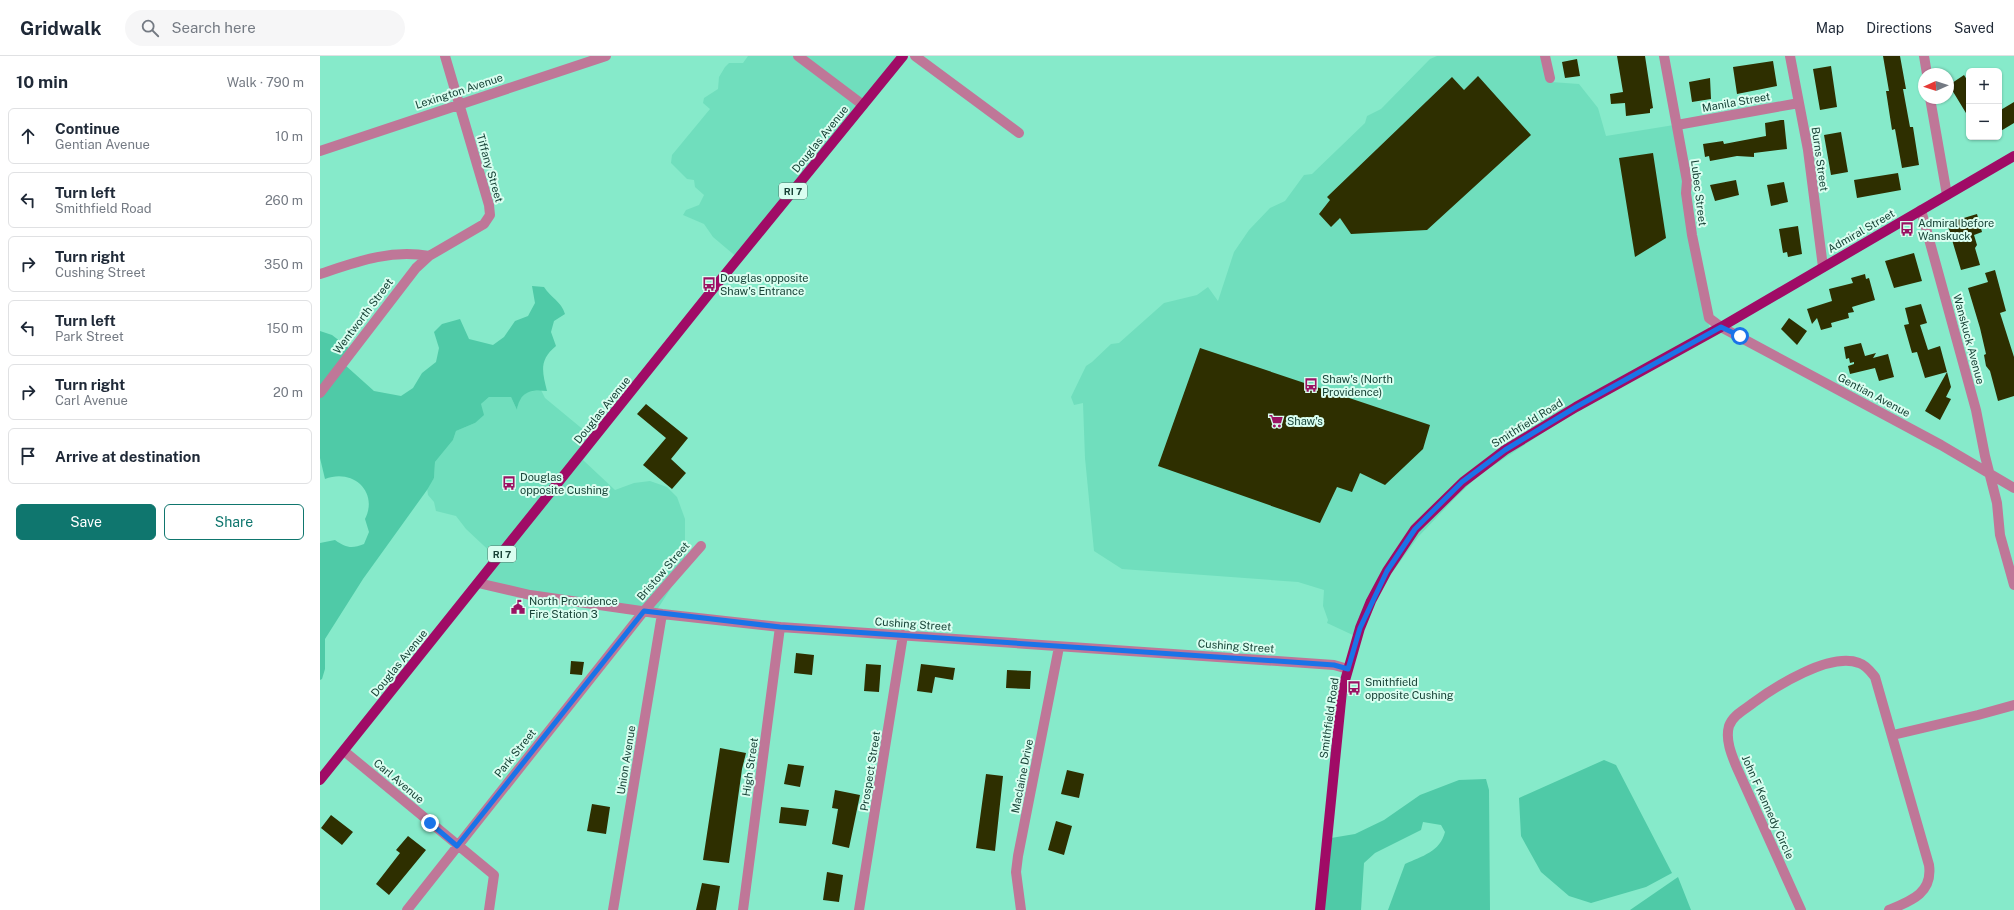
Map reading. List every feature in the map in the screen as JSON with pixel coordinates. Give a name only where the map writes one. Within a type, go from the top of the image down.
[{"type":"main road","name":"Douglas Avenue","points":[[320,780],[903,56]]},
{"type":"main road","name":"Admiral Street","points":[[1721,327],[1947,195],[1973,182],[2014,156]]},
{"type":"main road","name":"Smithfield Road","points":[[1320,910],[1342,691],[1360,628],[1387,571],[1415,529],[1462,482],[1505,450],[1576,407],[1721,327]]},
{"type":"street","name":"Tiffany Street","points":[[429,256],[484,224],[490,215],[489,205],[445,56]]},
{"type":"street","name":"Lexington Avenue","points":[[320,151],[606,56]]},
{"type":"street","points":[[798,56],[863,105]]},
{"type":"street","points":[[915,56],[1019,133]]},
{"type":"street","points":[[1545,56],[1550,78]]},
{"type":"street","name":"Lubec Street","points":[[1664,56],[1677,125],[1686,181],[1686,193],[1706,305],[1709,318],[1721,327]]},
{"type":"street","name":"Burns Street","points":[[1790,56],[1808,150],[1823,267]]},
{"type":"street","points":[[1924,56],[1926,68]]},
{"type":"street","name":"Manila Street","points":[[1677,125],[1799,103]]},
{"type":"street","points":[[1931,104],[1947,195]]},
{"type":"street","name":"Wanskuck Avenue","points":[[1921,210],[1961,354],[1997,503],[2000,535],[2014,585]]},
{"type":"street","points":[[320,274],[389,254],[414,254],[429,256]]},
{"type":"street","name":"Wentworth Street","points":[[320,393],[407,278],[429,256]]},
{"type":"street","name":"Gentian Avenue","points":[[1721,327],[1941,445],[1990,476],[2014,488]]},
{"type":"street","name":"Bristow Street","points":[[644,611],[701,546]]},
{"type":"street","name":"Cushing Street","points":[[478,583],[530,596],[662,614],[780,627],[1059,647],[1207,655],[1334,665],[1348,669]]},
{"type":"street","name":"Park Street","points":[[407,910],[644,611]]},
{"type":"street","name":"Union Avenue","points":[[613,910],[662,614]]},
{"type":"street","name":"High Street","points":[[743,910],[780,627]]},
{"type":"street","name":"Prospect Street","points":[[859,910],[903,635]]},
{"type":"street","name":"Maclaine Drive","points":[[1021,910],[1016,872],[1018,856],[1059,647]]},
{"type":"street","name":"John F Kennedy Circle","points":[[1801,910],[1732,756],[1728,734],[1734,718],[1768,692],[1796,674],[1838,662],[1850,661],[1860,663],[1875,677],[1893,735],[1930,872],[1925,888],[1915,899],[1889,910]]},
{"type":"street","points":[[1893,735],[2014,705]]},
{"type":"street","name":"Carl Avenue","points":[[344,751],[457,846],[494,875],[489,910]]},
{"type":"shaded area","points":[[748,56],[904,56],[739,259],[713,237],[704,224],[683,215],[686,210],[699,205],[704,195],[695,187],[694,180],[687,179],[671,163],[672,155],[710,109],[703,103],[704,98],[718,89],[719,77],[725,67],[729,63],[743,63]]},
{"type":"shaded area","points":[[1437,56],[1542,56],[1551,82],[1579,84],[1598,108],[1606,136],[1674,125],[1710,332],[1544,432],[1479,475],[1418,537],[1386,581],[1357,637],[1327,623],[1328,620],[1323,606],[1324,590],[1298,582],[1122,569],[1094,551],[1085,458],[1083,403],[1074,405],[1071,397],[1086,366],[1111,344],[1119,343],[1164,303],[1197,295],[1208,287],[1218,301],[1234,252],[1249,230],[1270,208],[1285,201],[1304,175],[1312,174],[1365,123],[1367,116],[1381,109],[1430,59]]},
{"type":"shaded area","points":[[532,286],[544,287],[561,306],[565,314],[554,321],[551,332],[556,346],[544,361],[543,372],[547,391],[531,391],[527,393],[518,404],[517,410],[511,397],[489,397],[481,404],[484,415],[475,423],[456,431],[453,440],[435,462],[434,478],[427,490],[363,579],[325,639],[325,669],[322,679],[320,680],[320,543],[335,540],[342,545],[356,547],[364,544],[369,532],[365,519],[368,509],[366,491],[353,479],[335,476],[325,479],[320,458],[320,331],[332,335],[354,352],[345,365],[374,391],[401,396],[413,388],[422,373],[436,362],[439,348],[434,332],[442,324],[460,319],[469,339],[493,345],[504,337],[515,321],[528,316],[535,303]]},
{"type":"shaded area","points":[[541,390],[545,398],[597,441],[583,460],[615,490],[634,483],[650,481],[667,487],[677,497],[685,519],[685,566],[655,613],[483,584],[498,559],[466,529],[456,516],[436,511],[434,502],[428,495],[427,488],[434,478],[435,462],[453,440],[456,431],[475,423],[481,404],[489,397],[511,397],[517,410],[519,400],[527,392]]},
{"type":"shaded area","points":[[1604,760],[1616,765],[1672,873],[1646,887],[1591,903],[1569,896],[1541,872],[1521,836],[1519,798]]},
{"type":"shaded area","points":[[1486,779],[1489,790],[1490,910],[1388,910],[1405,864],[1424,856],[1435,849],[1443,839],[1445,832],[1441,825],[1423,822],[1421,830],[1375,853],[1364,863],[1361,910],[1318,910],[1325,839],[1355,834],[1384,820],[1420,795],[1459,780]]},
{"type":"shaded area","points":[[1678,877],[1691,910],[1630,910]]},
{"type":"building","points":[[1617,56],[1645,56],[1653,108],[1650,109],[1650,113],[1626,116],[1625,103],[1611,104],[1610,94],[1623,92]]},
{"type":"building","points":[[1883,56],[1900,56],[1906,89],[1903,89],[1910,127],[1913,127],[1919,165],[1902,168],[1895,129],[1892,130],[1886,91],[1889,91]]},
{"type":"building","points":[[1577,59],[1580,76],[1565,78],[1562,62]]},
{"type":"building","points":[[1773,61],[1777,86],[1737,94],[1733,67]]},
{"type":"building","points":[[1831,66],[1837,107],[1820,110],[1813,69]]},
{"type":"building","points":[[1964,75],[1966,78],[1966,113],[1954,93],[1954,82]]},
{"type":"building","points":[[1478,76],[1531,135],[1427,230],[1351,234],[1340,218],[1331,227],[1319,214],[1330,200],[1327,197],[1452,77],[1464,90]]},
{"type":"building","points":[[1710,78],[1711,99],[1692,102],[1689,82]]},
{"type":"building","points":[[2014,102],[2014,123],[2002,130],[2002,109]]},
{"type":"building","points":[[1784,120],[1787,149],[1754,153],[1754,157],[1737,156],[1710,161],[1709,156],[1705,157],[1703,144],[1723,141],[1724,144],[1766,136],[1765,123]]},
{"type":"building","points":[[1841,132],[1848,172],[1831,175],[1824,135]]},
{"type":"building","points":[[1653,153],[1666,238],[1635,257],[1619,158]]},
{"type":"building","points":[[1898,173],[1901,190],[1857,198],[1854,180]]},
{"type":"building","points":[[1736,180],[1739,195],[1715,201],[1710,185]]},
{"type":"building","points":[[1784,182],[1788,202],[1771,206],[1767,185]]},
{"type":"building","points":[[1977,214],[1982,232],[1974,235],[1977,245],[1975,248],[1980,265],[1961,270],[1947,223]]},
{"type":"building","points":[[1798,226],[1802,254],[1788,257],[1787,252],[1783,253],[1779,229]]},
{"type":"building","points":[[1914,253],[1922,281],[1894,288],[1885,261]]},
{"type":"building","points":[[1995,270],[2006,311],[2000,313],[2014,357],[2014,396],[1998,401],[1990,371],[1986,366],[1984,355],[1986,354],[1980,328],[1968,288],[1988,282],[1985,273]]},
{"type":"building","points":[[1865,274],[1866,279],[1869,278],[1875,300],[1852,307],[1854,312],[1848,313],[1849,318],[1831,323],[1832,327],[1821,330],[1817,318],[1812,324],[1807,309],[1832,301],[1829,289],[1853,283],[1851,278]]},
{"type":"building","points":[[1921,304],[1927,323],[1920,325],[1928,350],[1940,346],[1947,372],[1925,378],[1917,352],[1912,353],[1904,325],[1909,324],[1905,308]]},
{"type":"building","points":[[1789,318],[1807,331],[1797,345],[1781,329]]},
{"type":"building","points":[[1861,343],[1865,356],[1876,353],[1873,358],[1888,354],[1894,377],[1879,381],[1875,368],[1850,374],[1848,366],[1854,364],[1854,362],[1850,363],[1849,358],[1846,359],[1844,347]]},
{"type":"building","points":[[1200,348],[1430,425],[1423,449],[1385,485],[1360,473],[1352,492],[1337,487],[1320,523],[1158,466]]},
{"type":"building","points":[[1947,372],[1951,387],[1946,397],[1951,399],[1940,420],[1925,411]]},
{"type":"building","points":[[646,404],[688,438],[671,459],[686,473],[672,489],[643,465],[666,438],[637,414]]},
{"type":"building","points":[[796,653],[814,655],[812,675],[794,673]]},
{"type":"building","points":[[571,661],[584,662],[582,675],[570,674]]},
{"type":"building","points":[[866,664],[881,665],[879,692],[864,691]]},
{"type":"building","points":[[921,664],[955,668],[953,680],[935,677],[932,693],[917,691]]},
{"type":"building","points":[[1007,670],[1031,671],[1030,689],[1006,688]]},
{"type":"building","points":[[720,748],[746,753],[742,769],[729,863],[703,860]]},
{"type":"building","points":[[788,764],[804,766],[800,787],[784,784]]},
{"type":"building","points":[[1067,770],[1084,774],[1079,798],[1061,794]]},
{"type":"building","points":[[986,774],[1003,776],[995,851],[976,848]]},
{"type":"building","points":[[835,790],[860,795],[849,848],[832,844],[838,809],[832,808]]},
{"type":"building","points":[[592,804],[610,807],[606,834],[587,831]]},
{"type":"building","points":[[781,807],[809,810],[806,826],[779,823]]},
{"type":"building","points":[[331,815],[353,832],[342,845],[321,828]]},
{"type":"building","points":[[1056,821],[1072,826],[1064,855],[1048,850]]},
{"type":"building","points":[[408,836],[426,850],[389,895],[376,884],[400,853],[396,850]]},
{"type":"building","points":[[827,872],[843,875],[839,902],[823,900]]},
{"type":"building","points":[[702,883],[720,886],[716,910],[696,910]]},
{"type":"place","name":"Admiral before Wanskuck","points":[[1907,229]]},
{"type":"place","name":"Douglas opposite Shaw's Entrance","points":[[709,284]]},
{"type":"place","name":"Shaw's (North Providence)","points":[[1311,385]]},
{"type":"place","name":"Shaw's","points":[[1276,421]]},
{"type":"place","name":"Douglas opposite Cushing","points":[[509,483]]},
{"type":"place","name":"North Providence Fire Station 3","points":[[518,607]]},
{"type":"place","name":"Smithfield opposite Cushing","points":[[1354,688]]},
{"type":"route","points":[[430,823],[457,846],[644,611],[780,627],[1059,647],[1207,655],[1334,665],[1348,669],[1360,628],[1371,601],[1387,571],[1415,529],[1462,482],[1505,450],[1576,407],[1683,346],[1721,327],[1740,336]]}]
